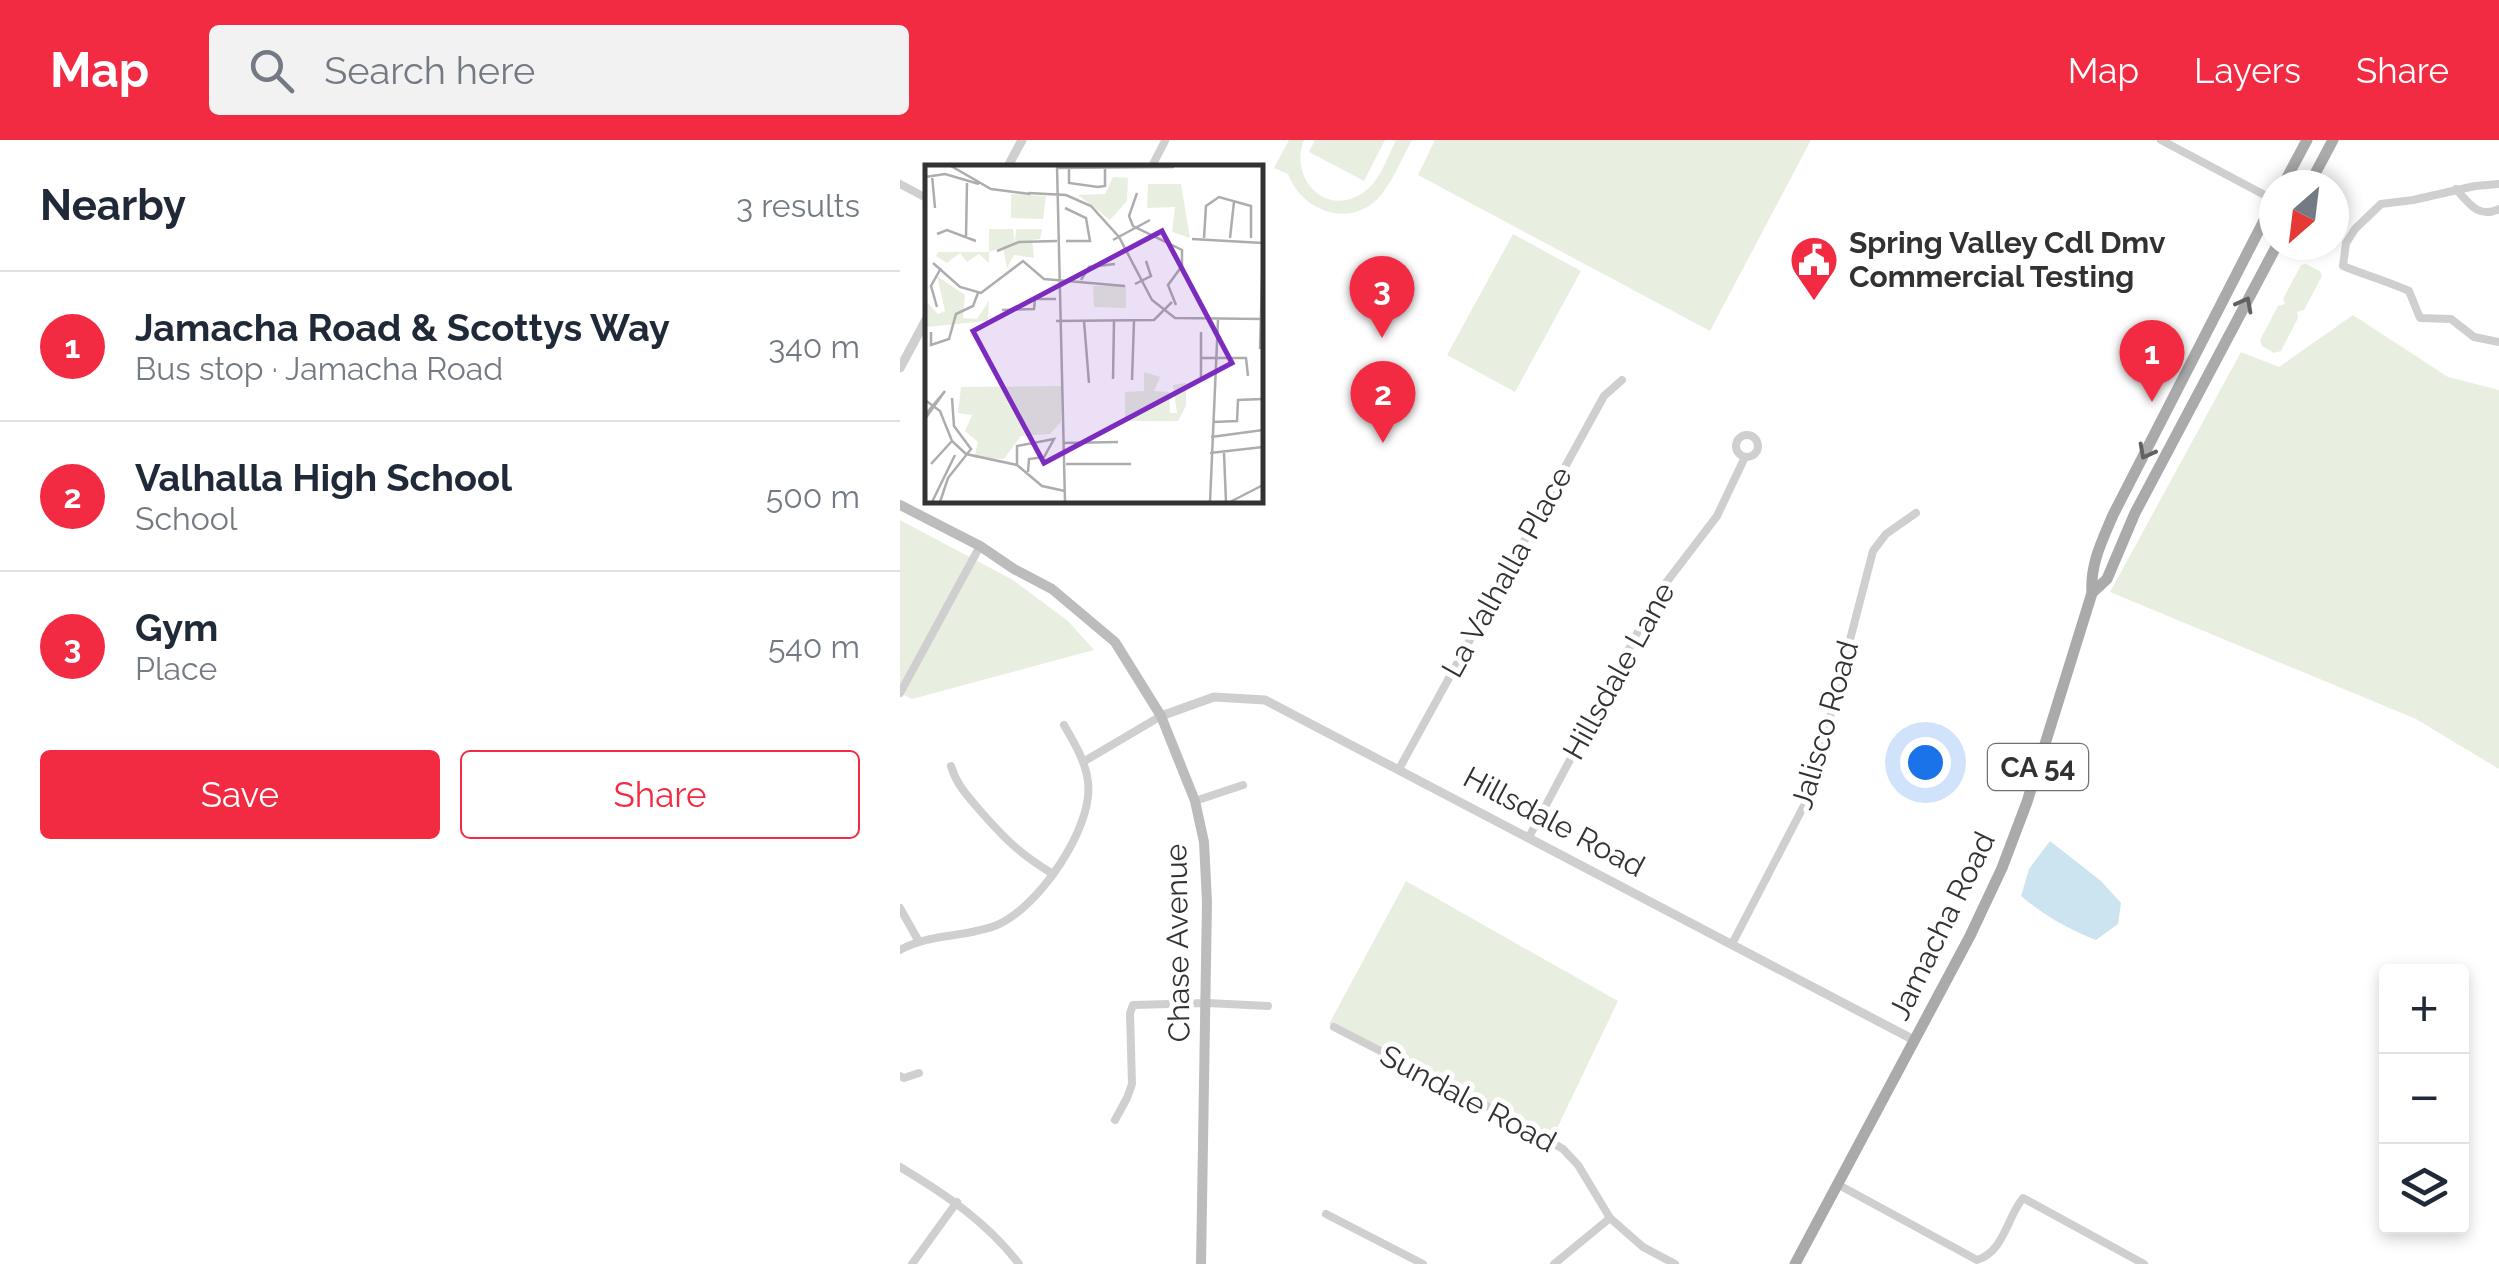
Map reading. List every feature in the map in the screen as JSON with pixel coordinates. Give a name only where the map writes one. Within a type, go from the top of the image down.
[{"type":"main road","points":[[2290,170],[2307,140]]},
{"type":"main road","points":[[2317,170],[2334,140]]},
{"type":"main road","name":"Jamacha Road","points":[[1795,1264],[1970,936],[2002,868],[2027,802],[2092,592],[2091,571],[2113,515],[2259,228]]},
{"type":"main road","name":"Jamacha Road","points":[[2092,592],[2106,579],[2135,513],[2269,260]]},
{"type":"main road","points":[[2191,366],[2217,356]]},
{"type":"main road","points":[[900,505],[980,546]]},
{"type":"main road","name":"Chase Avenue","points":[[980,546],[1052,588],[1115,642],[1161,716],[1195,801],[1204,842],[1206,887],[1201,1264]]},
{"type":"street","points":[[1009,165],[1022,140]]},
{"type":"street","points":[[2161,140],[2259,192]]},
{"type":"street","points":[[1153,165],[1166,141]]},
{"type":"street","points":[[900,184],[925,197]]},
{"type":"street","points":[[2499,184],[2381,204],[2346,243],[2343,266],[2409,291],[2420,318],[2451,319],[2474,338],[2499,342]]},
{"type":"street","points":[[2456,189],[2477,211],[2491,213],[2499,209]]},
{"type":"street","points":[[900,368],[925,322]]},
{"type":"street","name":"La Valhalla Place","points":[[1399,769],[1604,396],[1622,380]]},
{"type":"street","name":"Hillsdale Lane","points":[[1529,837],[1659,592],[1718,516],[1745,457]]},
{"type":"street","name":"Jalisco Road","points":[[1732,944],[1810,794],[1873,552],[1886,534],[1916,513]]},
{"type":"street","points":[[900,693],[980,546]]},
{"type":"street","name":"Hillsdale Road","points":[[1161,716],[1214,697],[1265,700],[1914,1040]]},
{"type":"street","points":[[1083,762],[1161,716]]},
{"type":"street","points":[[900,950],[918,940],[970,933],[1004,922],[1033,901],[1053,874],[1088,807],[1083,762],[1064,725]]},
{"type":"street","points":[[951,766],[955,780],[1008,843],[1053,874]]},
{"type":"street","points":[[1195,801],[1242,786]]},
{"type":"street","points":[[900,908],[918,940]]},
{"type":"street","points":[[1114,1120],[1132,1084],[1132,1005],[1268,1006]]},
{"type":"street","name":"Sundale Road","points":[[1334,1027],[1563,1149],[1578,1165],[1610,1218],[1643,1247],[1676,1264]]},
{"type":"street","points":[[900,1076],[919,1073]]},
{"type":"street","points":[[900,1167],[957,1202],[1019,1264]]},
{"type":"street","points":[[1837,1184],[1978,1260],[1992,1254],[2014,1208],[2023,1198],[2144,1264]]},
{"type":"street","points":[[912,1264],[957,1202]]},
{"type":"street","points":[[1326,1214],[1423,1264]]},
{"type":"street","points":[[1554,1264],[1610,1218]]},
{"type":"green space","points":[[1289,140],[1304,140],[1301,167],[1313,190],[1323,197],[1347,200],[1373,184],[1396,140],[1412,140],[1381,195],[1369,206],[1343,214],[1316,207],[1304,198],[1288,174],[1274,168]]},
{"type":"green space","points":[[1315,140],[1385,140],[1364,181],[1309,152]]},
{"type":"green space","points":[[1435,140],[1811,140],[1710,331],[1418,175]]},
{"type":"green space","points":[[1513,234],[1581,271],[1515,392],[1447,355]]},
{"type":"green space","points":[[2306,264],[2322,276],[2304,310],[2297,312],[2298,318],[2281,351],[2274,353],[2262,346],[2260,340],[2278,306],[2285,304],[2283,299],[2301,265]]},
{"type":"green space","points":[[2353,315],[2448,377],[2499,390],[2499,769],[2416,719],[2110,592],[2241,352],[2279,367]]},
{"type":"green space","points":[[900,520],[1013,580],[1068,621],[1094,650],[912,699],[900,693]]},
{"type":"green space","points":[[1406,881],[1618,1001],[1551,1141],[1329,1024]]},
{"type":"water","points":[[2050,841],[2101,881],[2121,903],[2118,924],[2096,940],[2057,921],[2021,896],[2029,869]]},
{"type":"place","name":"Spring Valley Cdl Dmv Commercial Testing","points":[[1814,302]]},
{"type":"place","name":"Gym","points":[[1382,338]]},
{"type":"place","name":"Jamacha Road & Scottys Way","points":[[2152,402]]},
{"type":"place","name":"Valhalla High School","points":[[1383,443]]}]
